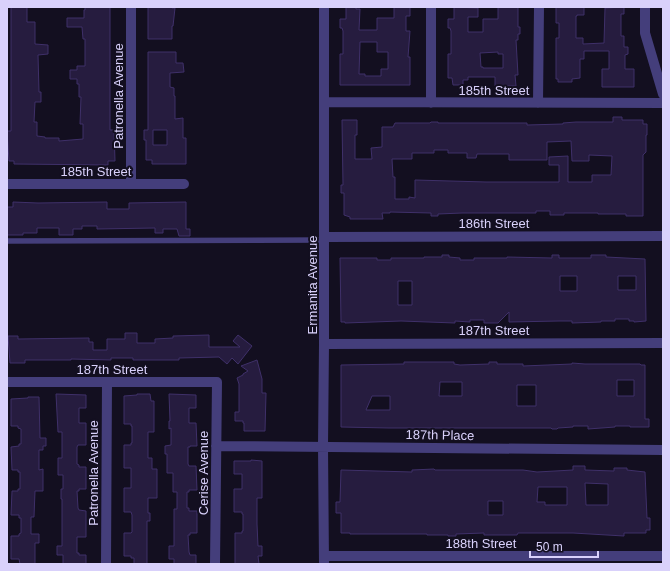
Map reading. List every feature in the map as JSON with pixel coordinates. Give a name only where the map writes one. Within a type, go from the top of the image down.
[{"type":"street","name":"Patronella Avenue","points":[[131,7],[131,184]]},
{"type":"street","name":"Ermanita Avenue","points":[[324,7],[324,560]]},
{"type":"street","points":[[431,7],[431,103]]},
{"type":"street","points":[[538,103],[539,7]]},
{"type":"street","points":[[645,7],[645,33],[663,94]]},
{"type":"street","name":"185th Street","points":[[325,102],[663,103]]},
{"type":"street","name":"185th Street","points":[[7,184],[184,184]]},
{"type":"street","name":"186th Street","points":[[325,238],[663,236]]},
{"type":"street","name":"187th Street","points":[[324,344],[663,343]]},
{"type":"street","name":"187th Street","points":[[7,382],[217,382]]},
{"type":"street","name":"Patronella Avenue","points":[[106,564],[107,382]]},
{"type":"street","name":"Cerise Avenue","points":[[215,564],[217,382]]},
{"type":"street","name":"187th Place","points":[[216,446],[663,450]]},
{"type":"street","name":"188th Street","points":[[324,560],[663,556]]},
{"type":"lane","points":[[7,241],[325,238]]},
{"type":"building","points":[[11,7],[27,7],[27,22],[35,22],[35,44],[48,45],[48,54],[38,55],[39,92],[41,92],[41,102],[35,102],[34,122],[37,122],[37,136],[45,138],[59,138],[59,141],[83,139],[83,124],[80,124],[81,97],[79,97],[79,84],[77,84],[77,79],[70,79],[70,70],[77,70],[77,66],[85,66],[85,39],[83,39],[82,27],[67,27],[67,18],[84,18],[85,7],[110,7],[110,130],[114,130],[115,161],[108,161],[108,165],[14,164],[14,161],[9,161],[7,131],[11,131]]},
{"type":"building","points":[[148,7],[175,8],[172,26],[172,39],[148,39]]},
{"type":"building","points":[[346,7],[356,7],[356,9],[360,9],[359,30],[377,30],[377,18],[394,18],[394,7],[410,7],[410,16],[406,16],[406,31],[410,31],[408,57],[410,57],[410,85],[340,85],[340,54],[343,54],[343,31],[342,28],[340,28],[340,19],[346,19]],"holes":[[[360,42],[377,42],[377,52],[388,52],[388,69],[381,69],[381,76],[365,76],[365,74],[359,74]]]},
{"type":"building","points":[[454,7],[478,8],[478,17],[468,17],[468,32],[483,32],[483,19],[498,19],[498,7],[518,7],[518,27],[520,27],[520,34],[518,34],[518,40],[516,40],[518,75],[515,75],[516,86],[495,86],[495,77],[468,77],[468,80],[463,80],[463,85],[453,85],[452,78],[448,78],[448,54],[451,54],[451,31],[450,28],[448,28],[448,19],[454,19]],"holes":[[[498,52],[498,54],[503,54],[503,68],[481,67],[480,53]]]},
{"type":"building","points":[[556,7],[584,7],[584,15],[576,16],[576,38],[583,38],[583,44],[604,43],[605,8],[624,7],[624,14],[621,14],[621,36],[624,36],[624,47],[628,47],[628,54],[625,55],[625,69],[634,69],[634,87],[602,87],[602,69],[609,69],[609,51],[584,51],[584,59],[580,59],[580,78],[572,79],[572,82],[558,82],[558,79],[556,79],[556,38],[559,38],[559,23],[556,23]]},
{"type":"building","points":[[148,52],[176,52],[176,63],[183,63],[184,72],[170,73],[170,87],[174,88],[175,119],[183,118],[183,138],[186,138],[186,164],[152,164],[152,160],[146,160],[146,140],[144,140],[144,130],[148,130]],"holes":[[[153,130],[167,130],[167,145],[153,145]]]},
{"type":"building","points":[[613,117],[622,117],[622,120],[643,120],[643,124],[647,124],[646,152],[643,155],[643,216],[598,213],[564,213],[564,215],[550,215],[550,211],[536,211],[536,213],[438,214],[438,216],[431,216],[431,213],[390,212],[382,213],[383,219],[350,219],[350,217],[344,215],[344,193],[341,193],[341,185],[343,185],[342,120],[357,120],[357,135],[355,135],[355,159],[372,159],[371,148],[382,147],[382,127],[393,127],[395,123],[527,123],[527,125],[563,124],[576,122],[613,122]],"holes":[[[571,141],[572,161],[589,161],[589,155],[612,156],[611,175],[592,175],[592,182],[568,182],[568,156],[549,157],[549,165],[559,165],[559,182],[415,180],[415,198],[409,197],[409,199],[395,199],[395,177],[393,177],[392,159],[412,159],[412,153],[434,153],[434,150],[448,150],[448,153],[467,153],[467,158],[476,158],[477,154],[509,154],[509,160],[547,160],[547,142]]]},
{"type":"building","points":[[13,202],[107,202],[107,209],[129,209],[129,203],[186,202],[186,229],[190,229],[190,236],[179,236],[177,229],[163,229],[163,233],[155,233],[155,228],[97,229],[97,226],[82,226],[82,229],[73,229],[73,235],[59,235],[59,228],[37,228],[37,233],[7,235],[7,207],[13,207]]},
{"type":"building","points":[[442,255],[449,255],[449,257],[460,258],[460,260],[474,260],[474,258],[507,257],[552,258],[552,255],[559,255],[559,258],[591,258],[591,255],[606,255],[606,257],[645,259],[646,321],[634,322],[629,321],[629,319],[615,319],[615,321],[572,323],[572,321],[509,322],[509,312],[498,323],[484,323],[484,320],[470,320],[470,322],[455,321],[455,323],[401,321],[341,322],[340,258],[377,258],[377,260],[391,260],[391,258],[442,257]],"holes":[[[560,276],[577,276],[577,291],[560,291]],[[618,276],[636,276],[636,290],[618,290]],[[398,281],[412,281],[412,305],[398,305]]]},
{"type":"building","points":[[125,333],[137,333],[137,343],[155,343],[155,339],[173,338],[173,336],[209,335],[209,347],[240,347],[233,341],[238,335],[252,346],[238,364],[232,358],[227,364],[219,357],[179,358],[179,360],[133,360],[133,358],[111,358],[111,360],[25,360],[25,363],[10,363],[8,336],[18,336],[18,339],[89,338],[89,342],[93,342],[93,350],[107,350],[107,339],[125,339]]},
{"type":"building","points":[[257,360],[262,379],[262,393],[266,393],[265,431],[244,431],[243,421],[235,421],[235,412],[239,412],[239,384],[237,378],[248,371],[241,366]]},
{"type":"building","points":[[404,362],[454,362],[454,364],[460,365],[489,364],[489,362],[497,362],[497,364],[523,364],[523,366],[572,363],[645,365],[645,419],[649,419],[649,427],[615,426],[588,429],[588,426],[573,426],[552,429],[341,427],[341,365],[404,364]],"holes":[[[617,380],[634,380],[634,396],[617,396]],[[440,382],[462,382],[462,396],[439,396]],[[517,385],[536,385],[536,406],[517,406]],[[372,396],[390,396],[390,410],[366,410]]]},
{"type":"building","points":[[56,394],[86,395],[86,408],[79,408],[79,423],[86,423],[86,445],[78,445],[77,447],[77,464],[79,467],[86,467],[86,489],[79,489],[79,491],[77,491],[78,508],[79,510],[86,511],[86,537],[77,537],[77,553],[79,553],[79,555],[86,555],[86,564],[63,564],[63,555],[57,555],[57,546],[62,546],[61,489],[63,489],[63,475],[58,475],[58,458],[62,458],[62,432],[58,432]]},
{"type":"building","points":[[150,394],[151,401],[154,401],[154,432],[148,432],[148,458],[152,458],[152,469],[157,469],[157,498],[148,498],[148,513],[150,513],[150,521],[147,521],[147,564],[134,564],[134,558],[131,558],[131,556],[124,556],[124,533],[132,532],[132,515],[131,512],[124,512],[124,488],[131,488],[131,468],[124,468],[124,445],[131,445],[132,443],[132,426],[131,424],[124,424],[124,396]]},
{"type":"building","points":[[169,394],[196,395],[196,408],[189,408],[189,423],[196,423],[197,446],[188,447],[188,464],[189,466],[196,466],[197,490],[189,490],[189,492],[187,492],[187,508],[189,508],[189,511],[197,511],[197,533],[190,533],[190,535],[188,535],[189,552],[190,555],[196,555],[196,564],[174,564],[174,559],[169,559],[169,546],[174,546],[174,509],[177,509],[177,492],[173,492],[173,473],[167,473],[167,454],[165,454],[165,446],[171,445],[171,428],[169,429]]},
{"type":"building","points":[[39,397],[40,438],[46,438],[46,446],[43,446],[43,450],[39,450],[39,470],[43,469],[43,491],[35,491],[34,517],[31,517],[31,534],[39,534],[39,543],[35,543],[35,564],[20,564],[19,559],[11,559],[11,536],[19,536],[21,533],[21,518],[19,518],[19,515],[11,515],[12,491],[18,491],[18,489],[20,489],[20,472],[18,472],[18,470],[12,470],[11,447],[19,446],[19,444],[21,444],[21,429],[18,428],[18,426],[11,426],[11,399]]},
{"type":"building","points":[[234,461],[262,461],[262,498],[257,498],[257,524],[258,546],[262,546],[262,556],[258,556],[259,564],[235,564],[235,533],[242,533],[243,531],[243,514],[242,512],[234,512],[234,489],[242,489],[242,474],[234,474]]},
{"type":"building","points":[[573,466],[585,466],[585,470],[614,471],[614,468],[627,468],[627,470],[645,472],[647,518],[650,518],[650,530],[646,530],[646,533],[624,533],[624,536],[573,533],[518,533],[517,535],[484,535],[484,533],[456,534],[456,536],[427,534],[350,534],[341,533],[341,513],[336,513],[336,502],[340,502],[341,470],[412,472],[412,470],[434,469],[523,470],[537,472],[573,470]],"holes":[[[585,483],[608,484],[608,505],[586,505]],[[538,487],[567,487],[567,505],[545,505],[545,502],[537,502]],[[488,501],[503,501],[503,515],[488,515]]]}]
